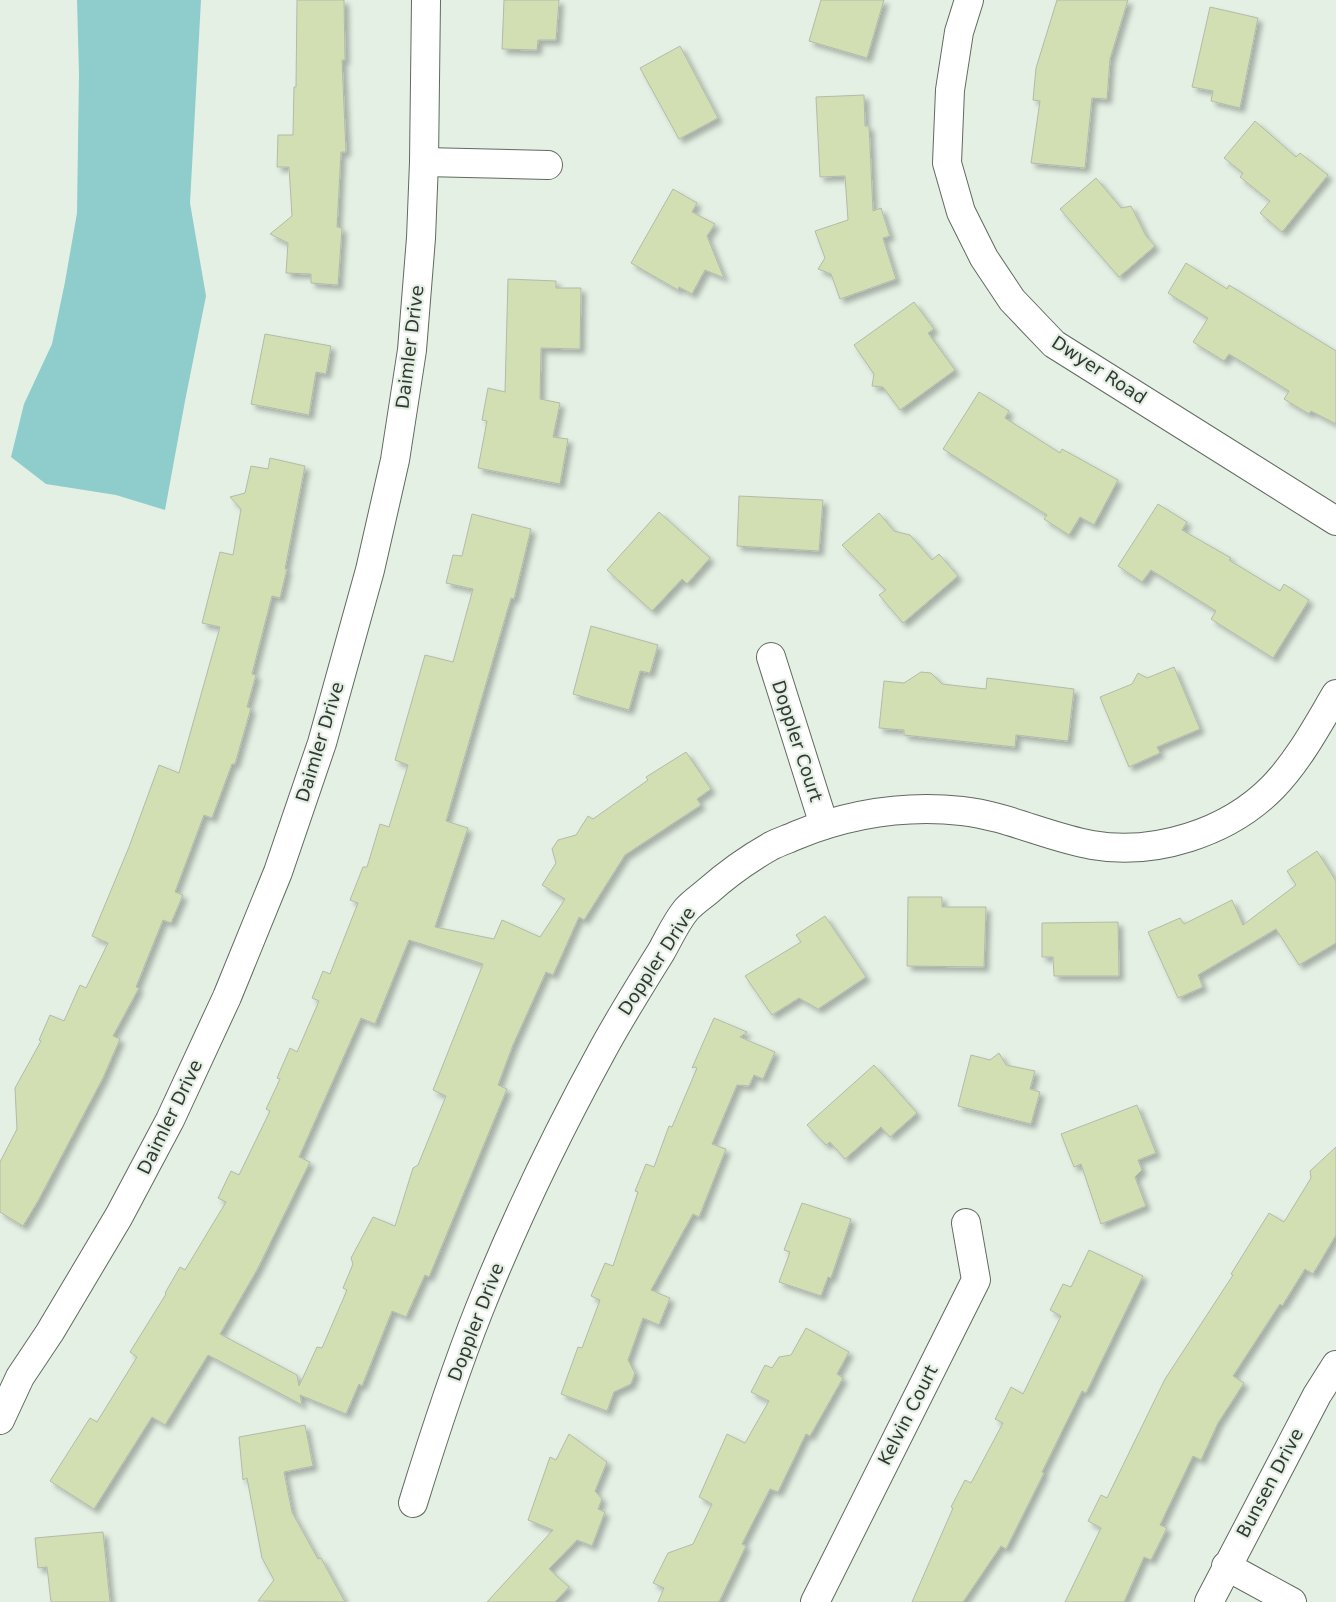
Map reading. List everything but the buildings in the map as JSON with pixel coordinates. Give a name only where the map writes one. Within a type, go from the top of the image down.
[{"type":"street","name":"Daimler Drive","points":[[0,1420],[20,1377],[50,1332],[119,1216],[170,1120],[228,997],[275,881],[322,743],[370,570],[395,460],[412,350],[421,238],[426,0]]},
{"type":"street","name":"Dwyer Road","points":[[969,0],[959,32],[950,90],[947,163],[962,212],[984,258],[1012,300],[1054,344],[1336,521]]},
{"type":"street","points":[[424,162],[548,166]]},
{"type":"street","name":"Doppler Court","points":[[771,657],[824,824]]},
{"type":"street","name":"Doppler Drive","points":[[413,1503],[436,1431],[482,1303],[528,1196],[572,1105],[621,1016],[687,908],[732,870],[773,845],[824,824],[875,813],[924,809],[963,811],[1001,818],[1055,836],[1093,845],[1132,848],[1170,843],[1208,831],[1242,812],[1272,788],[1302,752],[1336,694]]},
{"type":"street","name":"Kelvin Court","points":[[814,1602],[976,1280],[966,1223]]},
{"type":"street","name":"Bunsen Drive","points":[[1208,1602],[1317,1395],[1336,1365]]},
{"type":"street","points":[[1226,1566],[1292,1602]]},
{"type":"water","points":[[77,0],[201,0],[190,203],[206,296],[165,510],[116,495],[46,484],[11,457],[24,404],[52,344],[77,213],[79,74]]}]
